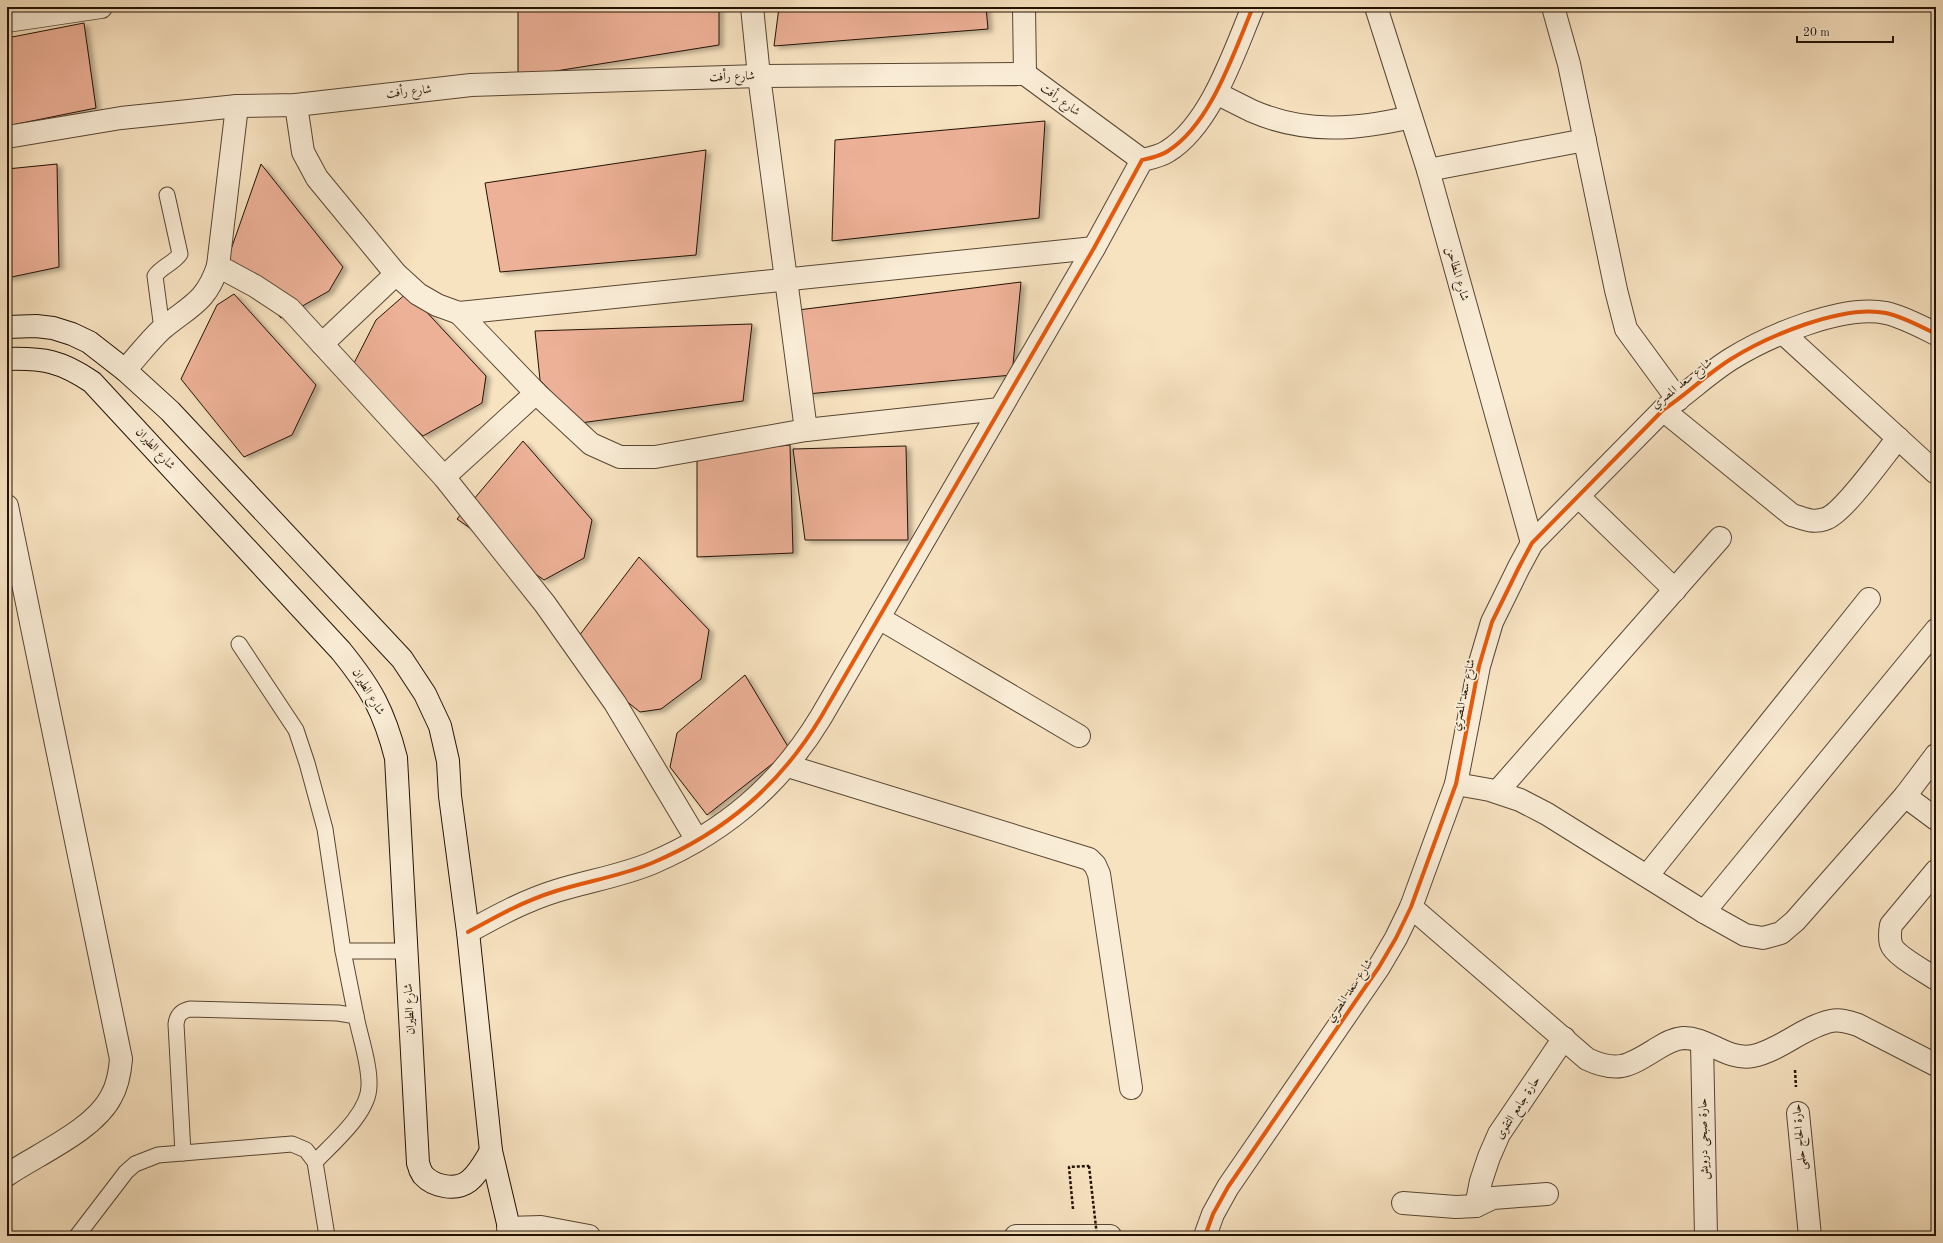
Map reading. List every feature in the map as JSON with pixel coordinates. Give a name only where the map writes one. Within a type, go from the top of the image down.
[{"type":"street","points":[[7,21],[100,7]]},
{"type":"street","points":[[752,7],[759,76],[806,430]]},
{"type":"street","points":[[1024,7],[1025,74]]},
{"type":"street","points":[[468,932],[518,905],[556,891],[605,880],[652,863],[697,840],[746,808],[788,766],[810,736],[879,618],[1094,248],[1142,160],[1168,152],[1188,135],[1216,93],[1253,7]]},
{"type":"street","name":"شارع المطاحن","points":[[1376,7],[1428,170],[1532,543]]},
{"type":"street","points":[[1553,7],[1569,64],[1616,290],[1626,329],[1671,405],[1792,515],[1809,521],[1826,519],[1840,510],[1898,438]]},
{"type":"street","name":"شارع رأفت","points":[[7,137],[121,118],[237,106],[296,104],[471,85],[759,76],[1025,74],[1142,160]]},
{"type":"street","points":[[1216,93],[1253,111],[1292,123],[1333,128],[1374,126],[1412,117]]},
{"type":"street","points":[[296,104],[303,152],[316,178],[396,274],[418,294],[438,305],[459,313],[536,393],[590,444],[620,457],[655,456],[806,430],[1000,409]]},
{"type":"street","points":[[125,370],[162,329],[198,302],[214,280],[218,266],[237,106]]},
{"type":"street","points":[[1428,170],[1585,140]]},
{"type":"street","points":[[459,313],[786,278],[1094,248]]},
{"type":"street","points":[[218,266],[255,286],[290,309],[444,477],[545,604],[615,703],[697,840]]},
{"type":"street","points":[[322,344],[396,274]]},
{"type":"street","name":"شارع سعد المصري","points":[[1205,1236],[1213,1214],[1228,1186],[1379,968],[1411,907],[1456,784],[1479,666],[1492,622],[1532,543],[1671,405],[1731,359],[1783,333],[1815,321],[1846,312],[1886,313],[1936,334]]},
{"type":"street","points":[[7,327],[36,326],[53,328],[72,334],[89,342],[125,370],[170,411],[402,659],[425,694],[440,726],[448,761],[450,796],[468,932],[491,1151],[510,1232],[542,1227],[589,1236]]},
{"type":"street","points":[[1783,333],[1936,473]]},
{"type":"street","name":"شارع الطيران","points":[[7,359],[31,358],[52,361],[73,369],[92,382],[341,651],[360,675],[376,701],[388,728],[396,758],[418,1164],[423,1174],[432,1182],[444,1186],[456,1186],[468,1182],[476,1174],[491,1151]]},
{"type":"street","points":[[444,477],[536,393]]},
{"type":"street","points":[[1579,497],[1674,590]]},
{"type":"street","points":[[7,506],[121,1059],[119,1079],[111,1097],[100,1114],[84,1126],[7,1175]]},
{"type":"street","points":[[1497,792],[1720,538]]},
{"type":"street","points":[[1647,876],[1869,599]]},
{"type":"street","points":[[879,618],[1079,736]]},
{"type":"street","points":[[1704,912],[1936,630]]},
{"type":"street","points":[[1456,784],[1497,792],[1520,800],[1547,814],[1704,912],[1745,935],[1763,938],[1781,934],[1794,921],[1904,796],[1936,755]]},
{"type":"street","points":[[788,766],[1089,859],[1095,865],[1099,874],[1131,1088]]},
{"type":"street","points":[[1904,796],[1936,819]]},
{"type":"street","points":[[1936,871],[1891,925],[1889,936],[1891,945],[1897,952],[1936,979]]},
{"type":"street","points":[[1411,907],[1587,1059],[1603,1066],[1619,1067],[1635,1062],[1675,1039],[1694,1039],[1730,1054],[1752,1056],[1766,1052],[1831,1021],[1844,1021],[1858,1026],[1936,1065]]},
{"type":"street","name":"حارة جامع التقوى","points":[[1476,1206],[1483,1175],[1499,1134],[1564,1038]]},
{"type":"street","name":"حارة صبحى درويش","points":[[1702,1043],[1706,1236]]},
{"type":"street","name":"حارة الحاج حلمى","points":[[1798,1113],[1810,1236]]},
{"type":"street","points":[[1403,1203],[1456,1207],[1476,1206],[1493,1198],[1547,1194]]},
{"type":"street","points":[[1016,1236],[1110,1236]]},
{"type":"lane","points":[[162,329],[155,276],[163,268],[172,263],[180,254],[167,195]]},
{"type":"lane","points":[[239,644],[296,730],[325,829],[344,951],[369,1078],[368,1097],[357,1116],[315,1162]]},
{"type":"lane","points":[[344,951],[407,951]]},
{"type":"lane","points":[[183,1152],[176,1024],[178,1015],[190,1009],[338,1012],[356,1016]]},
{"type":"lane","points":[[77,1236],[126,1172],[135,1164],[158,1155],[292,1144],[306,1150],[315,1162],[327,1236]]},
{"type":"path","points":[[1075,1235],[1069,1166],[1089,1166],[1096,1236]]},
{"type":"building","points":[[518,7],[719,7],[719,45],[518,77]]},
{"type":"building","points":[[779,7],[986,7],[988,29],[774,46]]},
{"type":"building","points":[[84,23],[96,108],[7,126],[7,38]]},
{"type":"building","points":[[1045,121],[1039,218],[832,241],[835,140]]},
{"type":"building","points":[[706,150],[696,255],[500,272],[485,183]]},
{"type":"building","points":[[57,164],[59,267],[7,278],[7,169]]},
{"type":"building","points":[[261,164],[343,267],[329,291],[281,318],[228,258]]},
{"type":"building","points":[[1021,282],[1012,375],[807,394],[798,310]]},
{"type":"building","points":[[408,292],[486,376],[482,403],[423,436],[351,369],[376,320]]},
{"type":"building","points":[[234,294],[316,385],[292,435],[244,457],[181,379],[217,305]]},
{"type":"building","points":[[752,324],[743,401],[580,423],[540,380],[535,331]]},
{"type":"building","points":[[523,441],[592,520],[584,558],[544,580],[457,519]]},
{"type":"building","points":[[790,445],[793,553],[697,557],[697,455]]},
{"type":"building","points":[[906,446],[908,540],[805,540],[793,449]]},
{"type":"building","points":[[639,557],[709,630],[701,679],[661,709],[640,712],[566,653]]},
{"type":"building","points":[[745,675],[790,750],[707,815],[670,767],[677,733]]},
{"type":"cycle path","points":[[468,932],[533,899],[580,884],[640,868],[679,851],[727,821],[769,785],[788,764],[805,742],[821,717],[1094,248],[1142,160],[1159,156],[1168,151],[1183,139],[1197,123],[1220,86],[1253,7]]},
{"type":"cycle path","points":[[1205,1236],[1213,1214],[1228,1187],[1379,967],[1396,938],[1411,907],[1456,784],[1479,666],[1492,622],[1532,543],[1663,410],[1722,365],[1747,350],[1806,324],[1849,313],[1869,311],[1886,313],[1898,317],[1936,334]]}]
